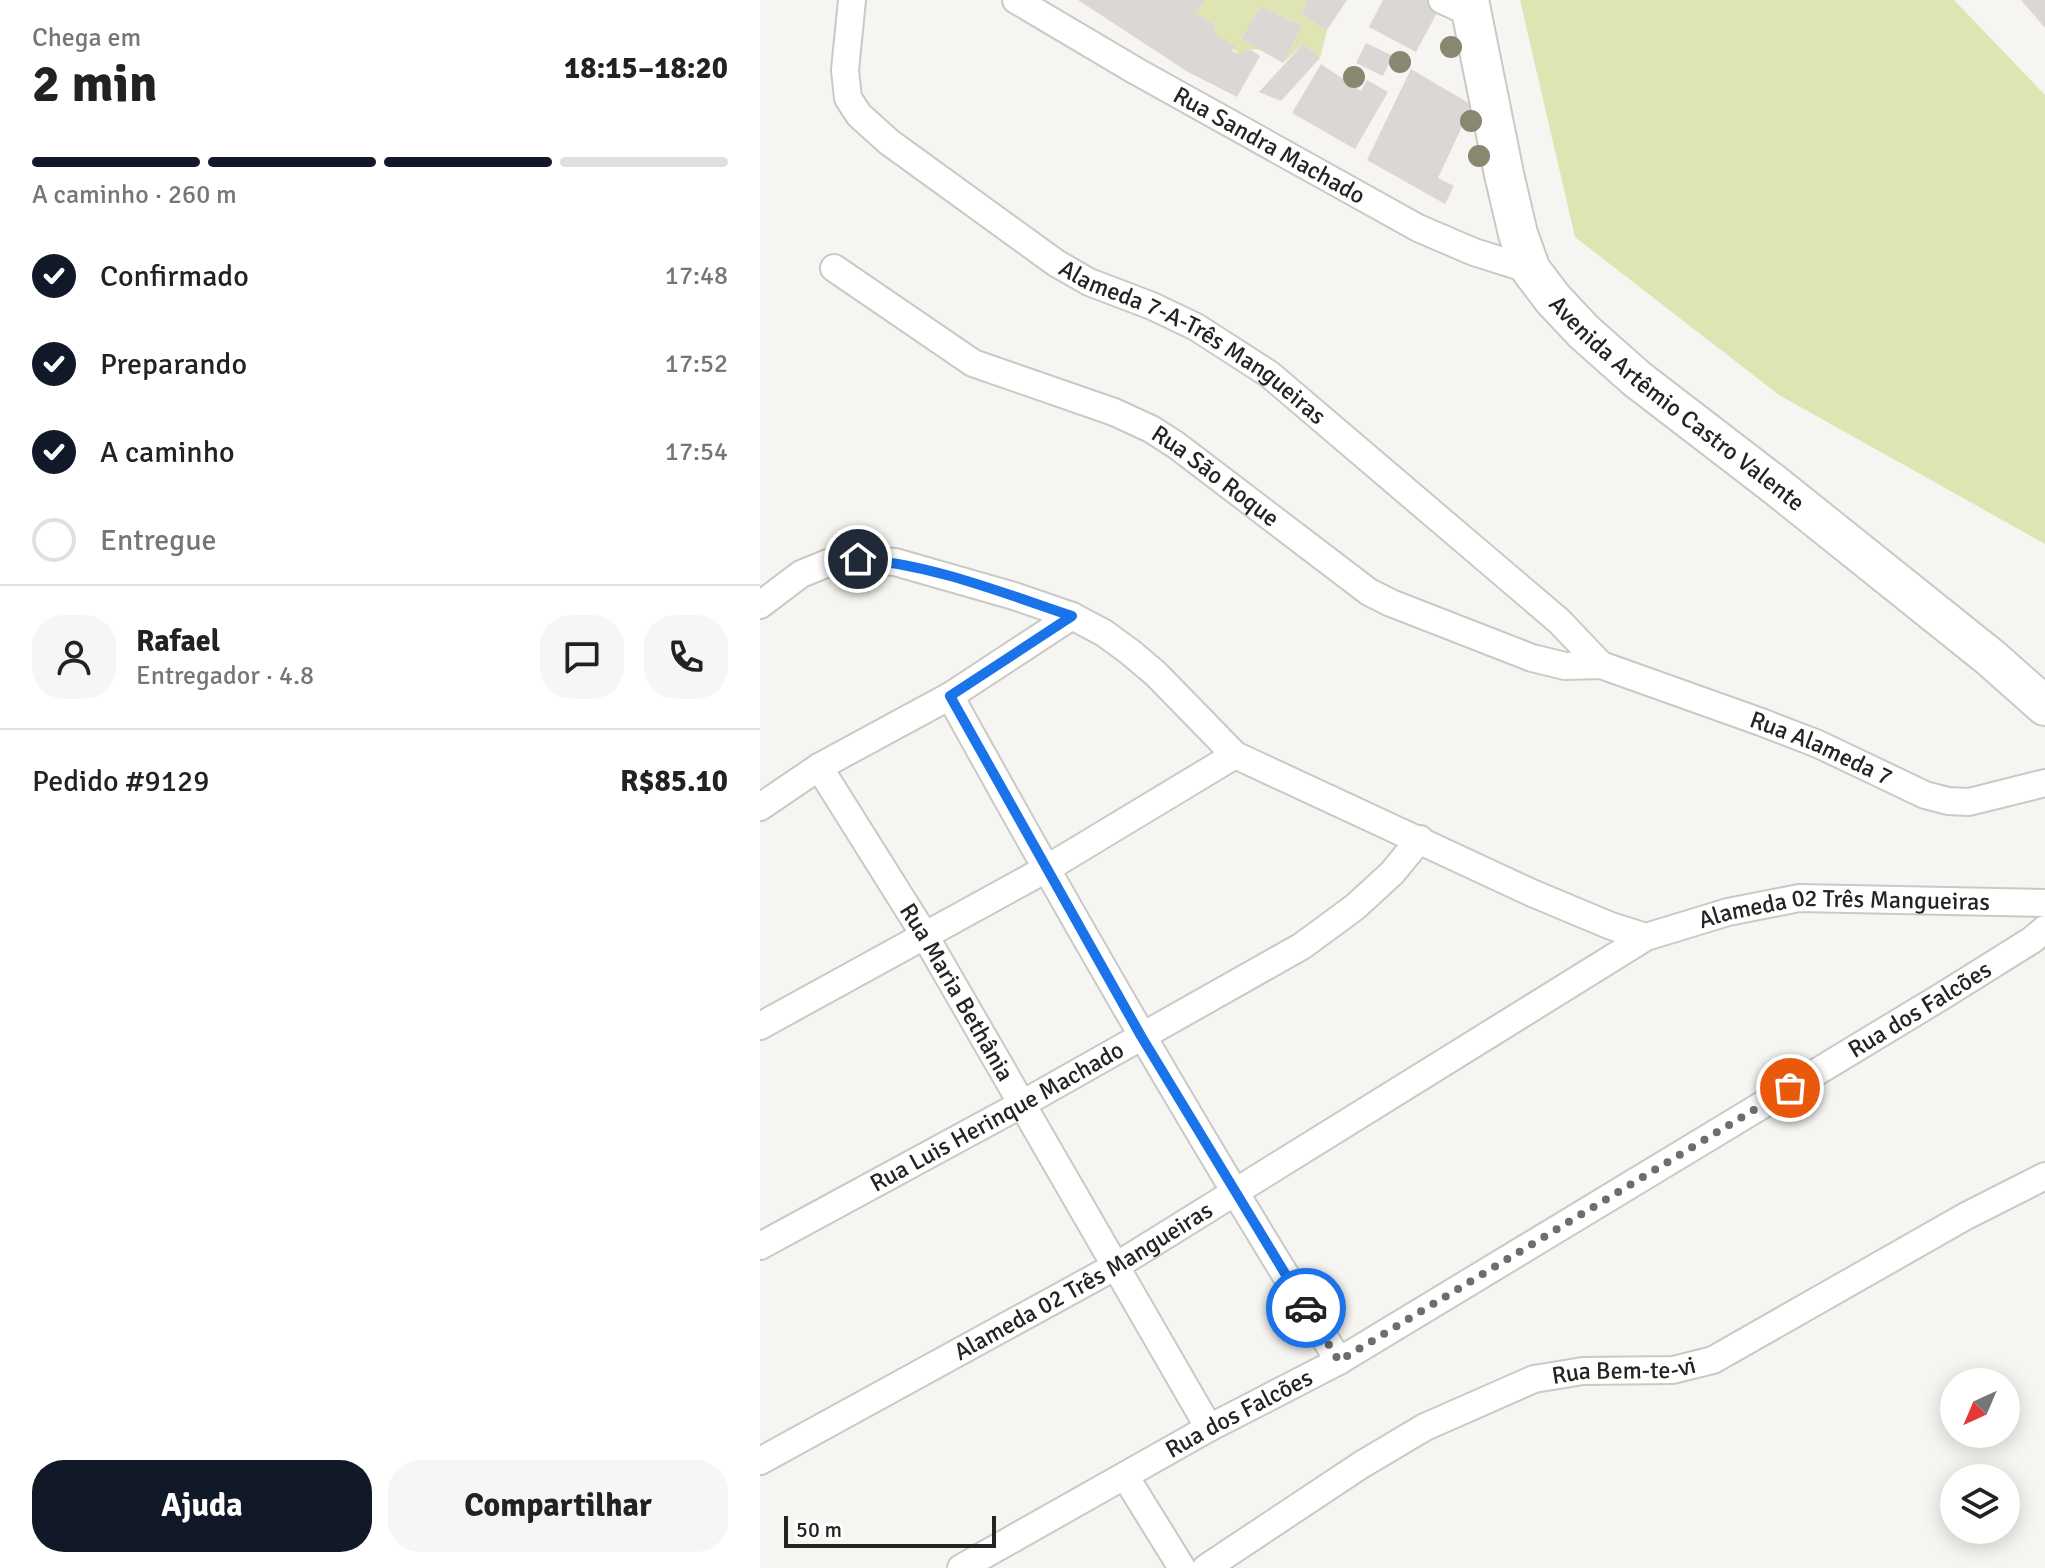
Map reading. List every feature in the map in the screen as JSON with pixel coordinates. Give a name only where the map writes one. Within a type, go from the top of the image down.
[{"type":"main road","name":"Avenida Artêmio Castro Valente","points":[[1461,5],[1518,234],[1531,270],[1553,299],[1584,332],[1637,379],[1991,658],[2045,706]]},
{"type":"street","name":"Alameda 7-A-Três Mangueiras","points":[[852,0],[845,70],[848,98],[859,115],[889,142],[1056,263],[1089,282],[1196,327],[1269,374],[1559,621],[1601,665]]},
{"type":"street","name":"Rua Sandra Machado","points":[[1016,0],[1136,71],[1418,228],[1474,252],[1531,270]]},
{"type":"street","name":"Rua São Roque","points":[[834,268],[973,363],[1114,412],[1151,429],[1369,592],[1532,658],[1565,666],[1601,665]]},
{"type":"street","points":[[760,605],[801,574],[828,563],[858,559],[895,562],[1072,616],[1104,633],[1156,674],[1235,755],[1532,893],[1646,937]]},
{"type":"street","points":[[760,807],[819,767],[950,696],[1072,616]]},
{"type":"street","name":"Rua Alameda 7","points":[[1601,665],[1804,739],[1925,795],[1969,802],[2045,783]]},
{"type":"street","points":[[950,696],[1141,1036],[1339,1361]]},
{"type":"street","points":[[760,1026],[1046,869],[1235,755]]},
{"type":"street","name":"Rua Maria Bethânia","points":[[819,767],[925,936],[1209,1428]]},
{"type":"street","name":"Rua Luis Herinque Machado","points":[[760,1246],[1022,1104],[1302,946],[1355,907],[1392,873],[1420,839]]},
{"type":"street","name":"Alameda 02 Três Mangueiras","points":[[767,1448],[1116,1266],[1646,937],[1728,912],[1799,898],[2045,903]]},
{"type":"street","name":"Rua dos Falcões","points":[[961,1568],[1209,1428],[1339,1361],[1944,995],[2045,929]]},
{"type":"street","name":"Rua Bem-te-vi","points":[[1206,1568],[1361,1465],[1425,1427],[1534,1379],[1583,1371],[1673,1370],[1713,1360],[1966,1216],[2045,1176]]},
{"type":"street","points":[[1125,1476],[1182,1568]]},
{"type":"green space","points":[[1205,0],[1306,0],[1302,15],[1327,30],[1320,58],[1303,44],[1283,63],[1302,26],[1261,6],[1241,39],[1261,50],[1250,49],[1239,54],[1212,32],[1216,25],[1196,13]]},
{"type":"green space","points":[[1520,0],[1954,0],[2045,95],[2045,544],[1779,395],[1575,237]]},
{"type":"building","points":[[1078,0],[1205,0],[1196,13],[1216,25],[1212,32],[1235,46],[1232,51],[1239,54],[1250,49],[1260,56],[1237,97],[1188,72]]},
{"type":"building","points":[[1306,0],[1347,0],[1327,30],[1302,15]]},
{"type":"building","points":[[1383,0],[1433,0],[1441,5],[1416,52],[1369,27]]},
{"type":"building","points":[[2021,0],[2045,0],[2045,28]]},
{"type":"building","points":[[1261,6],[1302,26],[1283,63],[1241,39]]},
{"type":"building","points":[[1366,43],[1393,56],[1383,76],[1356,63]]},
{"type":"building","points":[[1303,44],[1320,58],[1281,101],[1259,92]]},
{"type":"building","points":[[1321,64],[1361,91],[1367,80],[1388,92],[1355,149],[1292,113]]},
{"type":"building","points":[[1411,69],[1472,105],[1438,178],[1454,186],[1445,204],[1367,160]]},
{"type":"way so far","points":[[1306,1308],[1339,1361],[1790,1088]]},
{"type":"route","points":[[858,559],[895,562],[1072,616],[950,696],[1141,1036],[1306,1308]]}]
